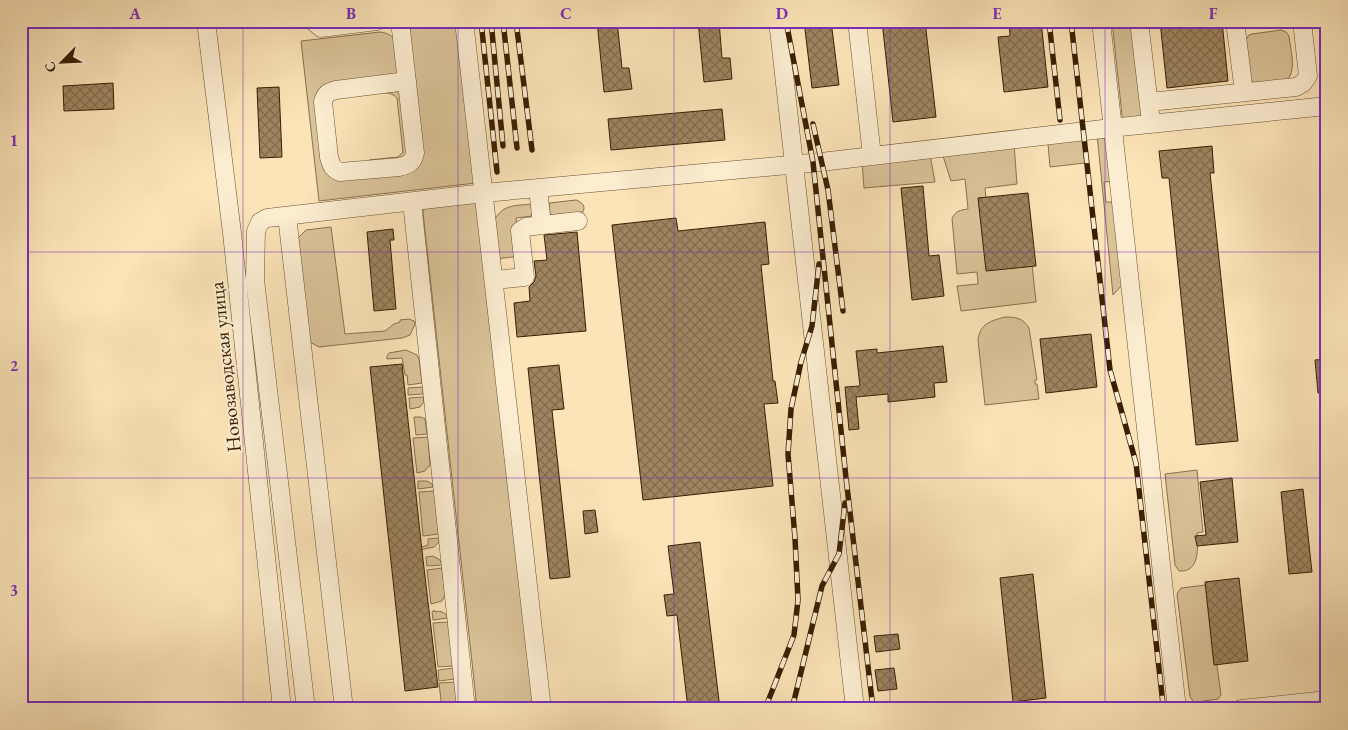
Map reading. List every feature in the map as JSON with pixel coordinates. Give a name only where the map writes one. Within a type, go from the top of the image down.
[{"type":"street","name":"Новозаводская улица","points":[[206,21],[232,233],[282,709]]},
{"type":"street","points":[[313,21],[321,28],[376,21]]},
{"type":"street","points":[[400,21],[407,81],[414,152],[413,159],[408,165],[399,167],[340,172],[335,170],[331,166],[329,157],[324,96],[336,90],[407,81]]},
{"type":"street","points":[[464,21],[542,709]]},
{"type":"street","points":[[778,21],[856,709]]},
{"type":"street","points":[[857,21],[872,156]]},
{"type":"street","points":[[1101,21],[1177,709]]},
{"type":"street","points":[[1140,21],[1152,124]]},
{"type":"street","points":[[1235,21],[1244,92]]},
{"type":"street","points":[[1149,102],[1296,87],[1303,84],[1308,76],[1302,21]]},
{"type":"street","points":[[306,709],[255,280],[256,231],[260,222],[267,218],[484,193],[872,156],[1113,128],[1327,106]]},
{"type":"street","points":[[538,188],[542,225]]},
{"type":"street","points":[[412,202],[466,709]]},
{"type":"street","points":[[287,216],[344,709]]},
{"type":"street","points":[[494,280],[525,278],[520,231],[526,226],[578,221]]},
{"type":"street","points":[[1241,709],[1327,700]]},
{"type":"shaded area","points":[[1112,21],[1131,21],[1142,116],[1124,119],[1122,115]]},
{"type":"shaded area","points":[[451,23],[458,29],[476,183],[319,201],[301,41],[380,32],[387,33],[395,40],[399,49],[402,67],[396,75],[329,86],[328,168],[409,169],[408,31],[417,25]]},
{"type":"shaded area","points":[[1281,30],[1289,36],[1292,54],[1292,67],[1289,78],[1278,83],[1253,83],[1250,76],[1246,40],[1252,34]]},
{"type":"shaded area","points":[[399,89],[410,155],[370,165],[369,160],[398,157],[403,152],[397,98],[386,93],[363,95]]},
{"type":"shaded area","points":[[1097,134],[1108,142],[1114,181],[1104,182],[1106,202],[1116,202],[1122,285],[1113,295]]},
{"type":"shaded area","points":[[1082,136],[1085,163],[1050,167],[1048,144]]},
{"type":"shaded area","points":[[1014,144],[1017,184],[985,188],[991,260],[1031,255],[1036,302],[961,311],[957,286],[978,284],[977,272],[957,274],[952,218],[958,211],[968,209],[965,179],[951,181],[943,156]]},
{"type":"shaded area","points":[[930,155],[935,182],[864,188],[862,162]]},
{"type":"shaded area","points":[[468,198],[479,204],[542,709],[477,708],[423,212],[425,207]]},
{"type":"shaded area","points":[[576,200],[583,204],[583,212],[550,215],[549,203]]},
{"type":"shaded area","points":[[531,204],[532,216],[516,218],[520,256],[496,259],[495,219],[498,214],[506,208]]},
{"type":"shaded area","points":[[331,227],[345,334],[385,331],[400,322],[400,320],[409,319],[414,321],[415,324],[410,335],[402,338],[319,347],[310,342],[298,238],[306,230]]},
{"type":"shaded area","points":[[1005,317],[1019,319],[1029,328],[1037,380],[1035,380],[1035,384],[1037,384],[1039,399],[985,405],[979,335],[987,324]]},
{"type":"shaded area","points":[[406,350],[417,355],[419,359],[422,383],[408,385],[402,358],[387,359],[389,353]]},
{"type":"shaded area","points":[[423,387],[423,394],[408,395],[408,388]]},
{"type":"shaded area","points":[[423,397],[424,402],[420,407],[410,409],[409,398]]},
{"type":"shaded area","points":[[414,417],[425,419],[427,434],[416,435]]},
{"type":"shaded area","points":[[428,437],[430,465],[425,471],[417,473],[413,438]]},
{"type":"shaded area","points":[[1197,470],[1203,532],[1197,533],[1198,545],[1194,564],[1186,571],[1179,571],[1175,565],[1165,474]]},
{"type":"shaded area","points":[[418,481],[427,481],[433,487],[418,489]]},
{"type":"shaded area","points":[[434,491],[439,534],[423,536],[419,492]]},
{"type":"shaded area","points":[[439,538],[439,542],[434,547],[419,550],[419,548],[428,545],[428,539]]},
{"type":"shaded area","points":[[433,556],[440,560],[442,565],[427,566],[426,557]]},
{"type":"shaded area","points":[[442,568],[445,595],[442,601],[431,604],[427,570]]},
{"type":"shaded area","points":[[1206,585],[1221,695],[1218,699],[1194,702],[1190,697],[1177,594],[1181,588]]},
{"type":"shaded area","points":[[434,610],[435,612],[443,612],[448,618],[433,620],[432,612]]},
{"type":"shaded area","points":[[449,622],[453,666],[438,667],[433,623]]},
{"type":"shaded area","points":[[454,668],[455,679],[439,681],[438,670]]},
{"type":"shaded area","points":[[456,682],[457,709],[442,709],[439,683]]},
{"type":"building","points":[[597,21],[617,21],[622,68],[629,68],[632,89],[604,92]]},
{"type":"building","points":[[698,21],[719,21],[722,58],[730,58],[732,79],[704,82]]},
{"type":"building","points":[[804,21],[831,21],[839,85],[812,88]]},
{"type":"building","points":[[882,21],[925,21],[936,117],[893,122]]},
{"type":"building","points":[[1009,21],[1041,21],[1048,87],[1004,92],[998,37],[1010,36]]},
{"type":"building","points":[[1160,21],[1222,21],[1228,81],[1167,88]]},
{"type":"building","points":[[113,83],[114,109],[64,111],[63,86]]},
{"type":"building","points":[[279,87],[282,157],[260,158],[257,88]]},
{"type":"building","points":[[722,109],[725,140],[611,150],[608,119]]},
{"type":"building","points":[[1212,146],[1214,173],[1210,173],[1238,441],[1196,445],[1169,178],[1162,178],[1159,151]]},
{"type":"building","points":[[923,186],[929,256],[939,255],[944,296],[912,300],[901,188]]},
{"type":"building","points":[[1028,193],[1036,266],[986,271],[978,198]]},
{"type":"building","points":[[676,218],[678,231],[765,222],[769,264],[761,265],[773,381],[775,381],[778,403],[764,404],[773,486],[643,500],[612,225]]},
{"type":"building","points":[[393,229],[394,240],[390,240],[396,309],[374,311],[367,232]]},
{"type":"building","points":[[577,232],[586,331],[517,337],[514,303],[530,301],[529,287],[534,282],[536,276],[534,261],[547,260],[544,235]]},
{"type":"building","points":[[1091,334],[1097,387],[1046,393],[1040,339]]},
{"type":"building","points":[[943,346],[947,382],[934,383],[935,397],[888,402],[888,394],[856,397],[859,429],[849,430],[845,387],[860,386],[856,351],[877,349],[877,353]]},
{"type":"building","points":[[1327,359],[1327,392],[1318,393],[1315,360]]},
{"type":"building","points":[[402,364],[438,687],[405,691],[370,367]]},
{"type":"building","points":[[559,365],[564,409],[552,410],[570,577],[550,579],[528,368]]},
{"type":"building","points":[[1232,478],[1238,542],[1197,546],[1195,536],[1206,535],[1200,482]]},
{"type":"building","points":[[1303,489],[1312,572],[1289,574],[1281,492]]},
{"type":"building","points":[[595,510],[598,532],[585,534],[583,511]]},
{"type":"building","points":[[700,542],[720,709],[688,709],[677,615],[667,616],[664,595],[674,594],[668,546]]},
{"type":"building","points":[[1033,574],[1046,698],[1013,702],[1000,578]]},
{"type":"building","points":[[1239,578],[1248,661],[1214,665],[1205,582]]},
{"type":"building","points":[[898,634],[900,649],[876,652],[874,636]]},
{"type":"building","points":[[894,668],[897,689],[878,691],[875,670]]},
{"type":"railway","points":[[481,21],[497,172]]},
{"type":"railway","points":[[491,21],[503,146]]},
{"type":"railway","points":[[503,21],[517,148]]},
{"type":"railway","points":[[516,21],[532,150]]},
{"type":"railway","points":[[786,21],[813,162],[846,478],[873,709]]},
{"type":"railway","points":[[1049,21],[1060,120]]},
{"type":"railway","points":[[1071,21],[1110,370],[1136,463],[1163,704]]},
{"type":"railway","points":[[813,124],[828,190],[843,311]]},
{"type":"railway","points":[[765,709],[794,635],[798,600],[788,454],[791,409],[801,362],[812,326],[819,264]]},
{"type":"railway","points":[[792,709],[822,586],[839,554],[845,503]]}]
